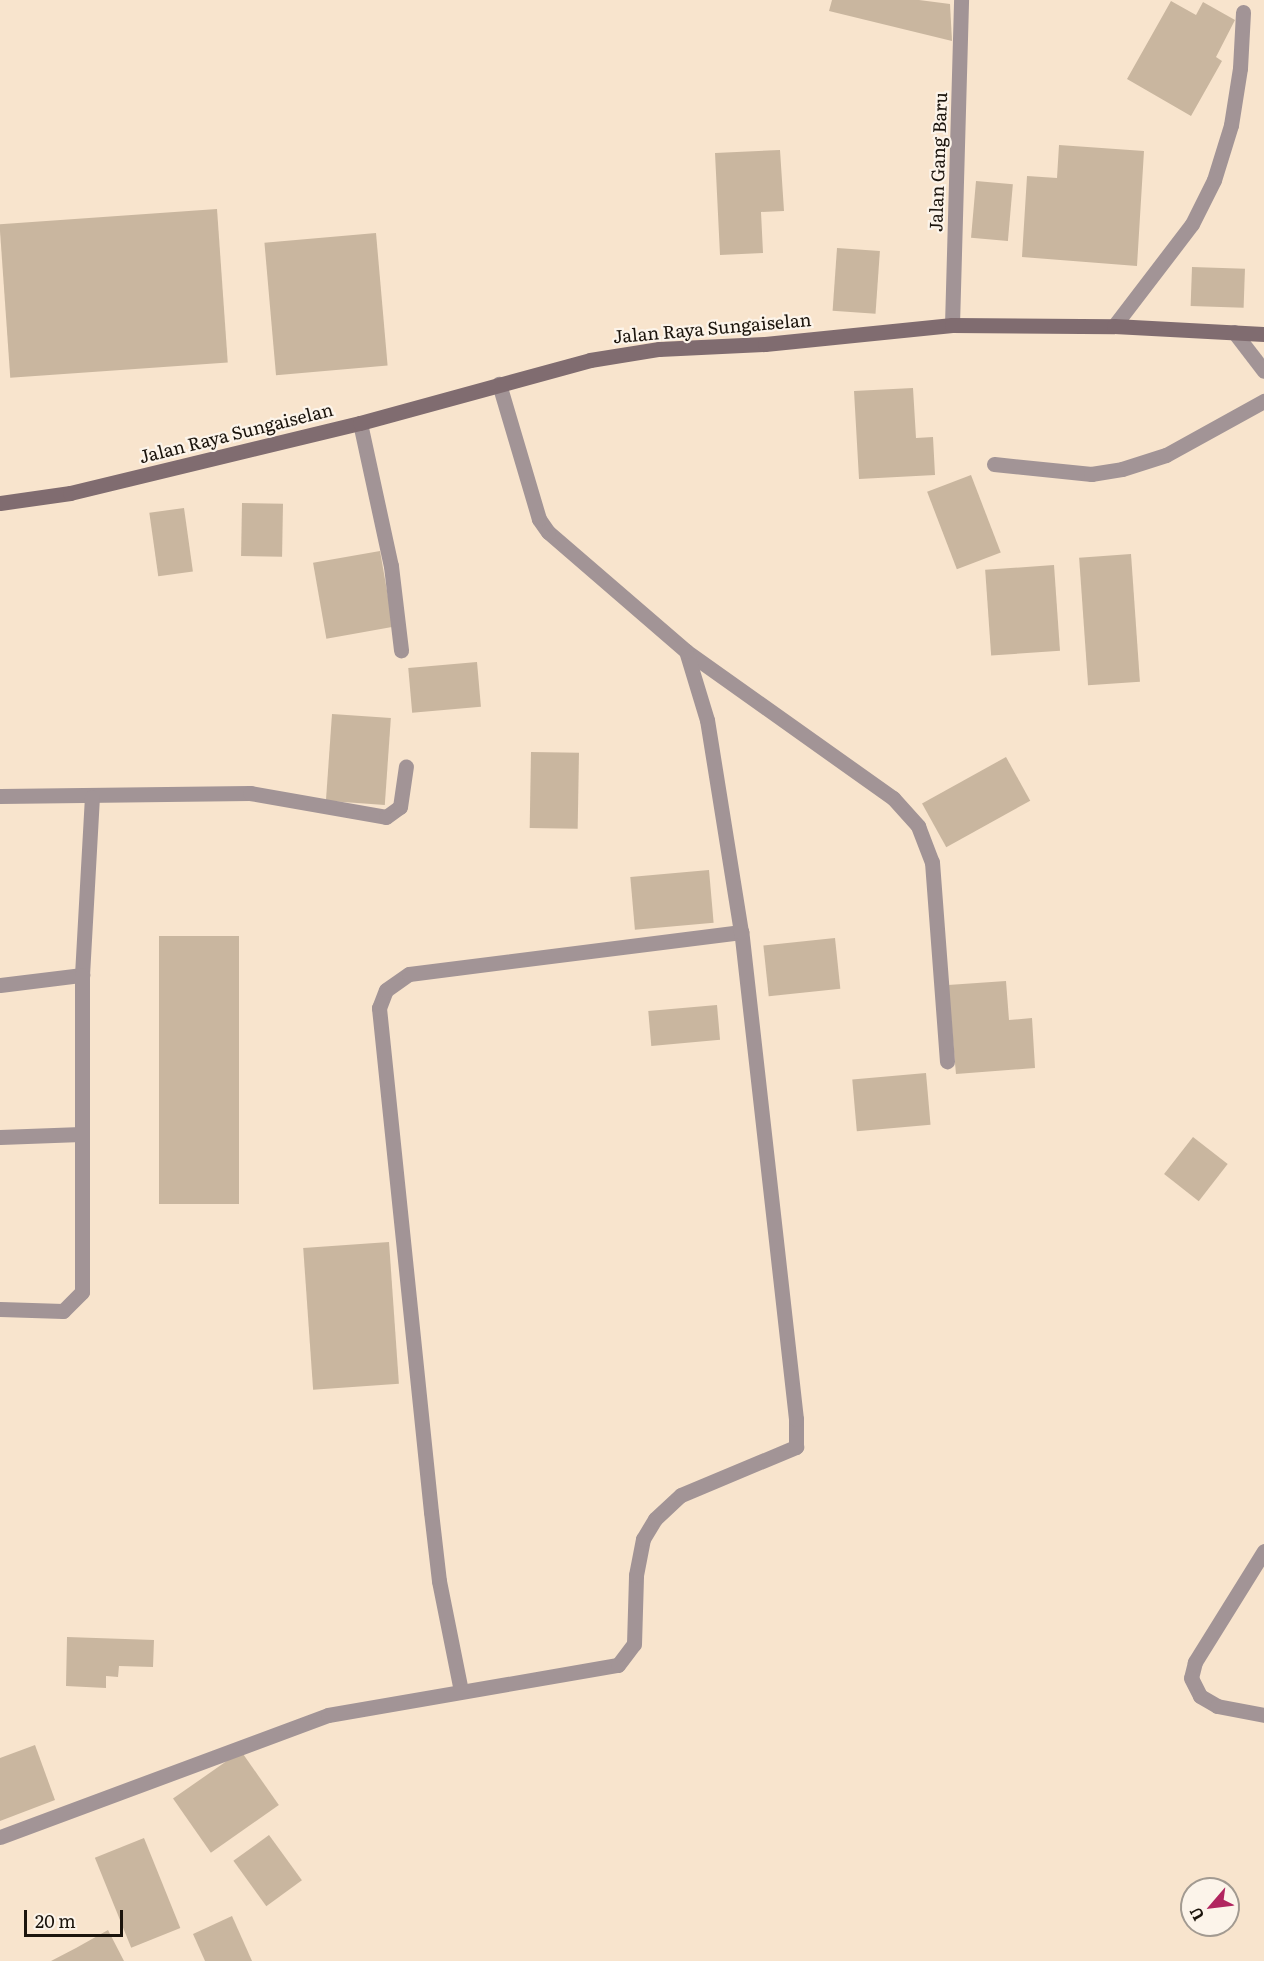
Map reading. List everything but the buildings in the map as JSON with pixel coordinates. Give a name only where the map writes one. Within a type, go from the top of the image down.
[{"type":"main road","name":"Jalan Raya Sungaiselan","points":[[0,503],[70,492],[360,423],[591,360],[659,349],[765,344],[952,325],[1114,326],[1264,334]]},
{"type":"street","name":"Jalan Gang Baru","points":[[952,325],[962,0]]},
{"type":"street","points":[[1114,326],[1192,224],[1214,180],[1231,125],[1240,68],[1243,12]]},
{"type":"street","points":[[1234,332],[1264,372]]},
{"type":"street","points":[[499,384],[539,519],[549,532],[686,651],[893,798],[918,826],[932,862],[947,1061]]},
{"type":"street","points":[[994,464],[1091,474],[1122,469],[1166,454],[1264,401]]},
{"type":"street","points":[[360,423],[391,566],[401,650]]},
{"type":"street","points":[[0,1837],[107,1800],[291,1727],[328,1715],[618,1665],[634,1644],[636,1575],[643,1539],[655,1519],[681,1495],[796,1447],[796,1419],[741,932],[706,720],[686,651]]},
{"type":"street","points":[[0,796],[92,797],[250,793],[386,817],[400,807],[406,766]]},
{"type":"street","points":[[0,1309],[63,1311],[81,1292],[82,975],[92,797]]},
{"type":"street","points":[[461,1691],[436,1558],[379,1008],[386,990],[409,974],[741,932]]},
{"type":"street","points":[[0,985],[82,975]]},
{"type":"street","points":[[0,1137],[81,1134]]},
{"type":"street","points":[[1264,1551],[1195,1662],[1191,1678],[1200,1696],[1216,1706],[1264,1715]]}]
